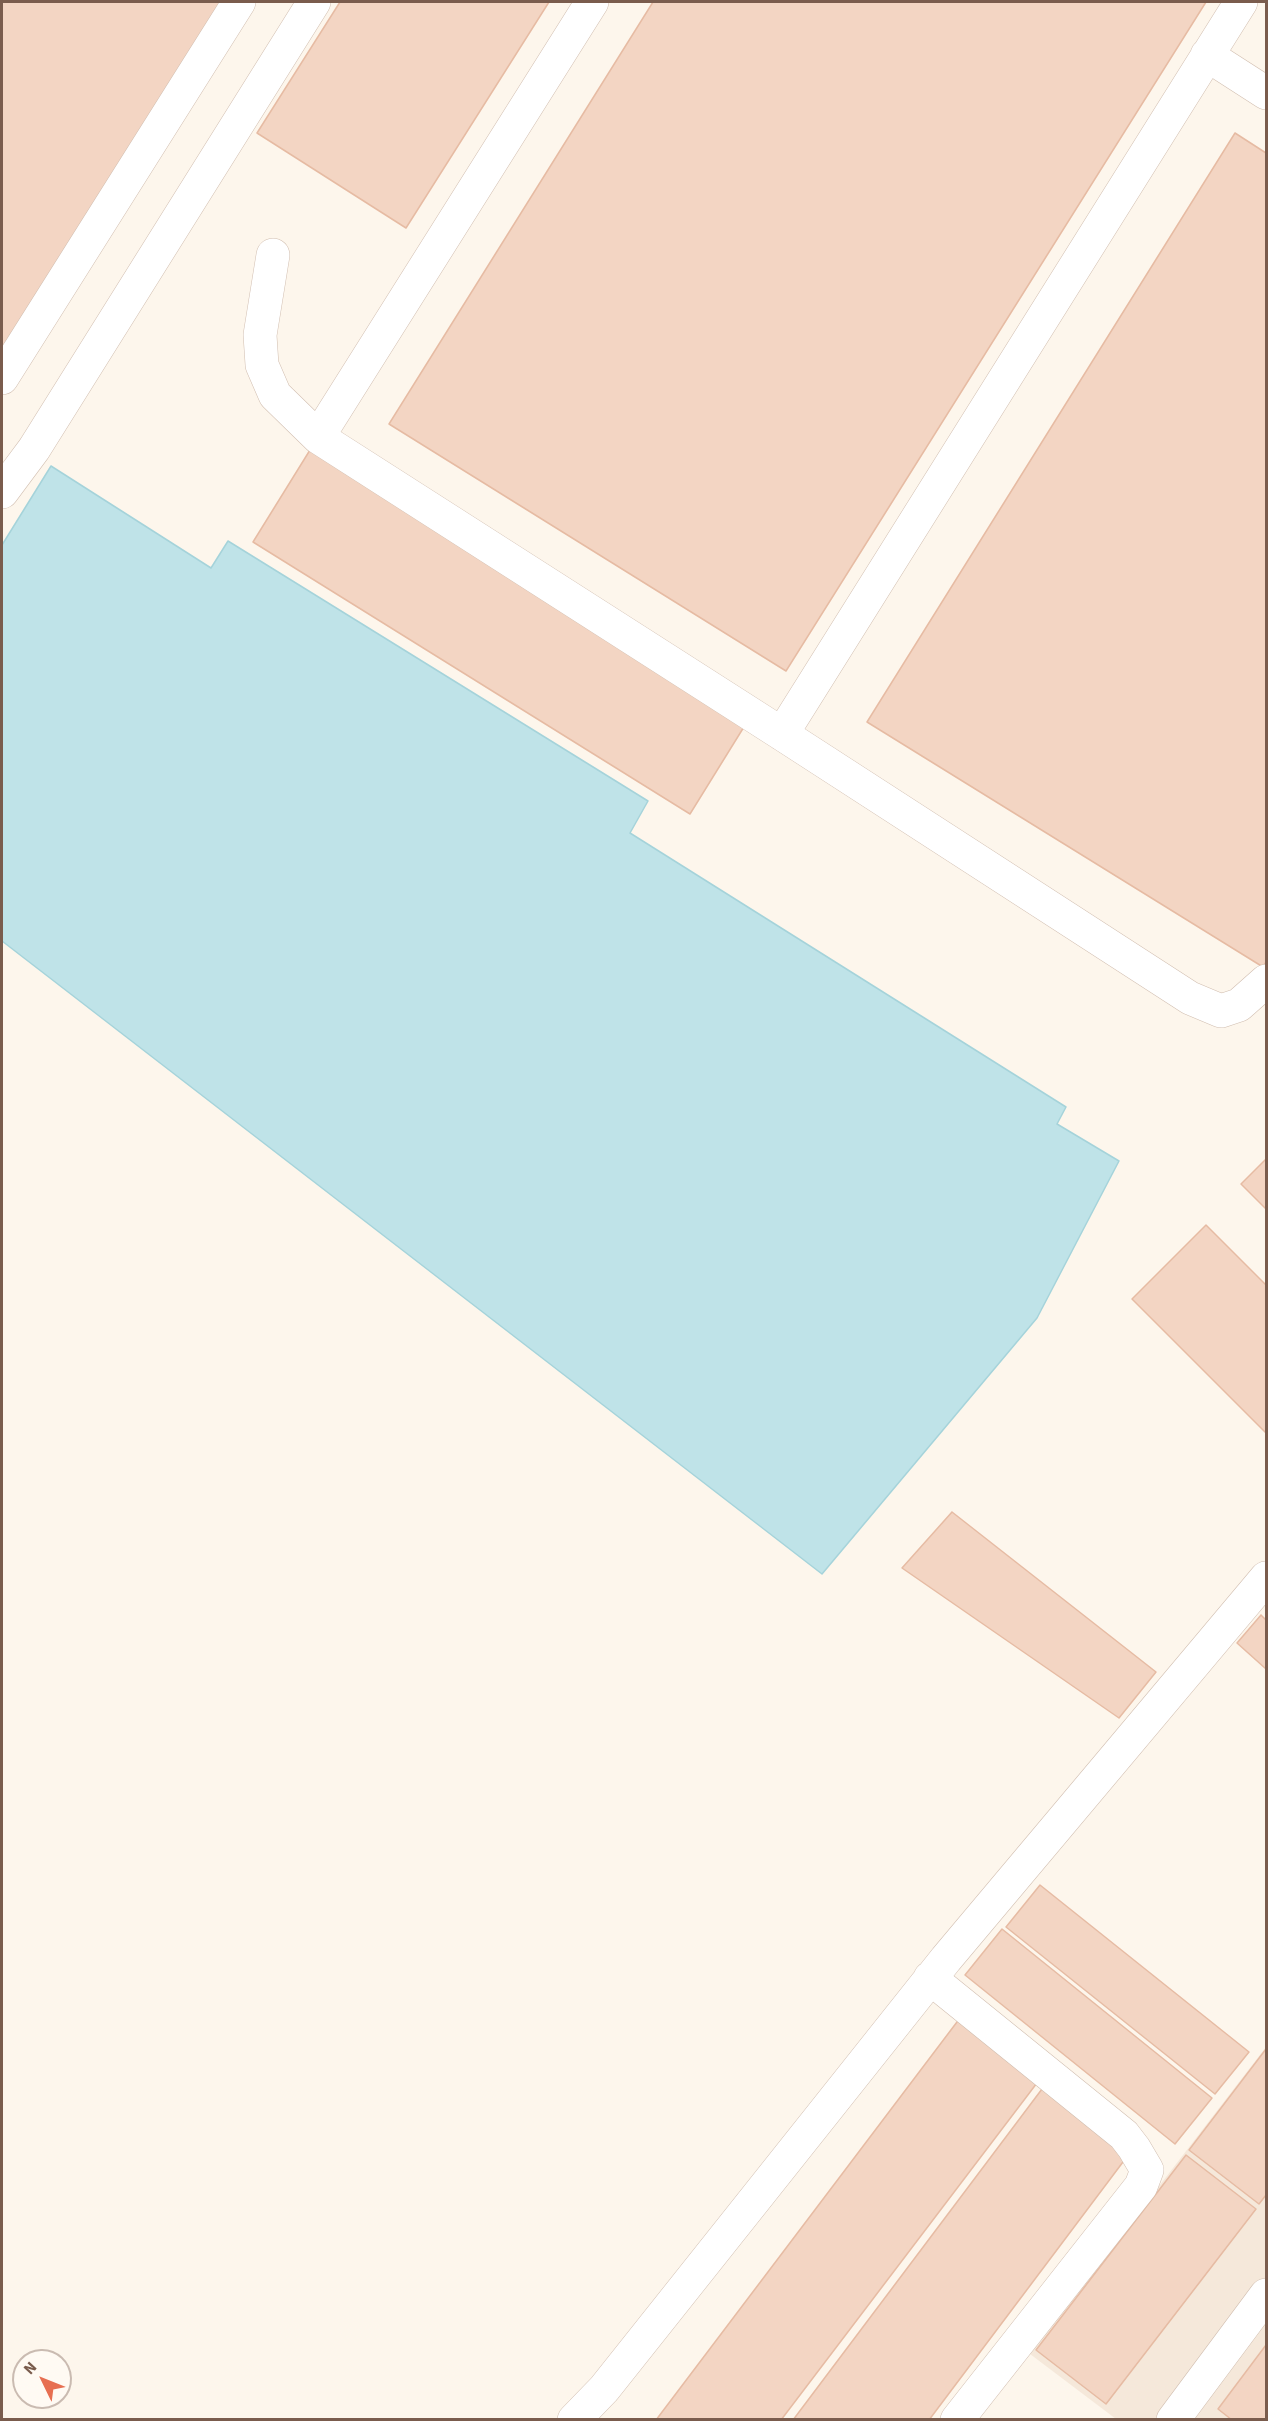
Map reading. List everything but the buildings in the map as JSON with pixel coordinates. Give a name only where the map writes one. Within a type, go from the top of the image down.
[{"type":"street","points":[[2,378],[239,2]]},
{"type":"street","points":[[2,492],[34,449],[314,2]]},
{"type":"street","points":[[318,437],[592,2]]},
{"type":"street","points":[[782,734],[1241,2]]},
{"type":"street","points":[[1207,56],[1266,93]]},
{"type":"street","points":[[273,255],[260,335],[262,365],[275,395],[318,437],[1190,998],[1221,1011],[1239,1005],[1266,981]]},
{"type":"street","points":[[574,2420],[604,2389],[930,1978],[1266,1578]]},
{"type":"street","points":[[930,1978],[1124,2135],[1138,2153],[1147,2170],[1141,2186],[957,2420]]},
{"type":"street","points":[[1173,2420],[1266,2295]]},
{"type":"shaded area","points":[[1266,2047],[1266,2419],[1116,2419],[1030,2354]]},
{"type":"water","points":[[51,466],[211,568],[228,541],[648,801],[630,833],[1066,1107],[1057,1124],[1119,1161],[1037,1318],[822,1574],[2,941],[2,545]]}]
